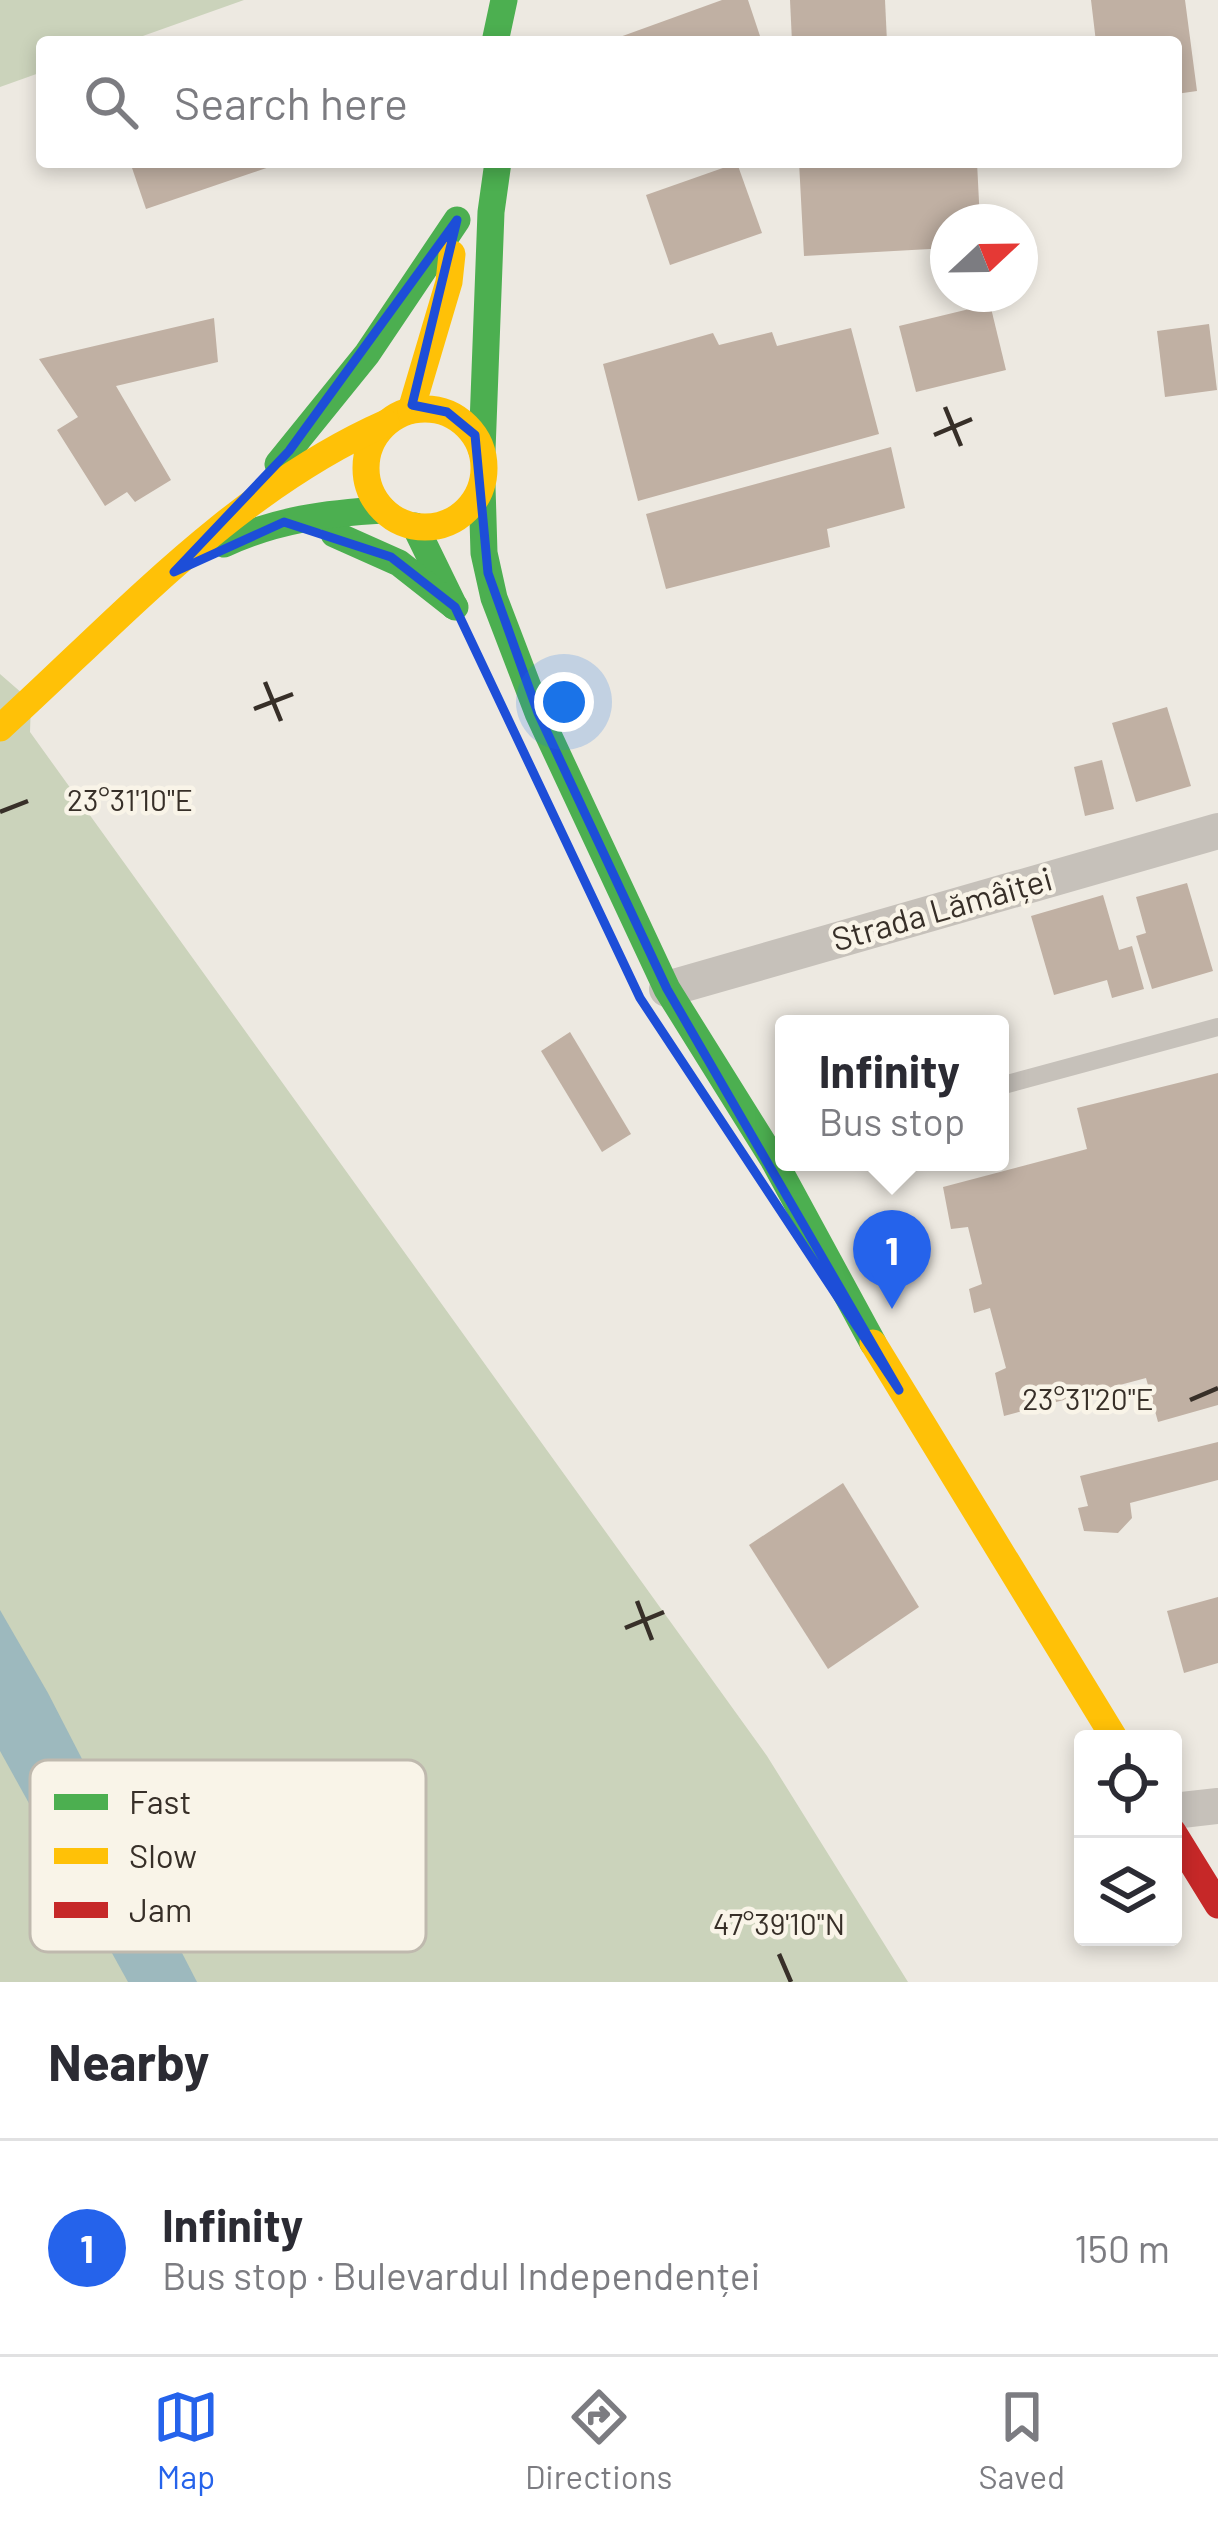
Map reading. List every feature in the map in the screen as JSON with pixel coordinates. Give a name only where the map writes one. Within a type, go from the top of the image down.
[{"type":"main road","points":[[499,36],[519,1]]},
{"type":"main road","points":[[515,36],[519,1]]},
{"type":"main road","points":[[497,168],[491,212],[482,451],[484,553],[494,598],[538,713],[667,989],[775,1153]]},
{"type":"main road","points":[[0,728],[245,504],[367,354],[459,210],[449,282],[399,417],[370,445],[369,486],[383,510]]},
{"type":"main road","points":[[245,504],[332,447],[399,417],[447,412],[475,435],[482,451]]},
{"type":"main road","points":[[174,572],[236,538],[332,512],[383,510],[416,526],[449,523],[474,502],[482,486]]},
{"type":"main road","points":[[284,522],[353,539],[391,557],[422,577],[460,618],[416,526]]},
{"type":"main road","points":[[785,1171],[899,1390]]},
{"type":"main road","points":[[757,1185],[899,1390],[1109,1730]]},
{"type":"main road","points":[[1177,1838],[1218,1905]]},
{"type":"street","name":"Strada Lămâiței","points":[[667,989],[1218,831]]},
{"type":"street","points":[[1182,1810],[1218,1806]]},
{"type":"lane","points":[[1009,1084],[1218,1027]]},
{"type":"highlighted area","points":[[457,220],[412,405],[447,412],[475,435],[488,573],[538,713],[667,989],[899,1390],[640,998],[455,607],[391,557],[284,522],[174,572],[289,451]]},
{"type":"green space","points":[[0,0],[244,0],[143,36],[36,36],[36,74],[0,87]]},
{"type":"green space","points":[[0,674],[31,701],[30,732],[767,1756],[908,1982],[0,1982]]},
{"type":"water","points":[[0,1610],[83,1760],[30,1760],[30,1805],[0,1751]]},
{"type":"water","points":[[111,1952],[182,1952],[197,1982],[128,1982]]},
{"type":"building","points":[[722,0],[748,0],[760,36],[623,36]]},
{"type":"building","points":[[790,0],[885,0],[887,36],[792,36]]},
{"type":"building","points":[[1091,0],[1185,0],[1197,91],[1182,93],[1182,36],[1095,36]]},
{"type":"building","points":[[132,168],[266,168],[146,209]]},
{"type":"building","points":[[723,168],[739,168],[762,233],[670,265],[646,195]]},
{"type":"building","points":[[799,168],[977,168],[979,204],[930,204],[930,249],[804,256]]},
{"type":"building","points":[[957,312],[992,312],[1006,370],[916,392],[899,326]]},
{"type":"building","points":[[214,318],[218,362],[116,386],[171,480],[135,502],[127,492],[105,506],[57,430],[78,417],[39,359]]},
{"type":"building","points":[[1209,324],[1217,390],[1165,397],[1157,331]]},
{"type":"building","points":[[851,328],[879,434],[638,501],[603,364],[713,333],[719,345],[772,332],[777,346]]},
{"type":"building","points":[[891,447],[905,508],[827,529],[830,547],[666,589],[646,514]]},
{"type":"building","points":[[1167,707],[1191,786],[1136,802],[1112,723]]},
{"type":"building","points":[[1102,760],[1114,809],[1085,816],[1074,767]]},
{"type":"building","points":[[1187,883],[1213,971],[1152,989],[1136,936],[1146,933],[1136,897]]},
{"type":"building","points":[[1103,895],[1119,950],[1132,946],[1144,989],[1112,998],[1107,980],[1054,995],[1031,916]]},
{"type":"building","points":[[570,1032],[631,1134],[602,1152],[541,1051]]},
{"type":"building","points":[[1218,1073],[1218,1405],[1158,1422],[1146,1378],[1004,1416],[995,1373],[1006,1368],[990,1308],[974,1313],[969,1289],[982,1284],[968,1227],[951,1229],[943,1187],[1087,1149],[1077,1108]]},
{"type":"building","points":[[1218,1442],[1218,1480],[1130,1503],[1132,1518],[1118,1533],[1084,1531],[1078,1508],[1088,1506],[1080,1476]]},
{"type":"building","points":[[843,1483],[919,1607],[828,1669],[749,1545]]},
{"type":"building","points":[[1218,1597],[1218,1663],[1184,1673],[1167,1611]]},
{"type":"traffic: fast","points":[[496,36],[504,0]]},
{"type":"traffic: fast","points":[[482,451],[491,212],[497,168]]},
{"type":"traffic: fast","points":[[278,464],[367,354],[457,220]]},
{"type":"traffic: fast","points":[[482,486],[484,553],[494,598],[538,713],[667,989],[775,1163]]},
{"type":"traffic: fast","points":[[224,544],[302,519],[383,510]]},
{"type":"traffic: fast","points":[[415,526],[454,606]]},
{"type":"traffic: fast","points":[[334,534],[399,563],[455,607]]},
{"type":"traffic: fast","points":[[780,1171],[873,1343]]},
{"type":"traffic: slow","points":[[411,410],[449,282],[452,254]]},
{"type":"traffic: slow","points":[[425,409],[448,413],[467,426],[480,445],[484,468],[480,491],[467,510],[448,523],[425,527],[402,523],[383,510],[370,491],[366,468],[370,445],[383,426],[402,413],[425,409]]},
{"type":"traffic: slow","points":[[0,728],[229,520],[279,483],[386,423]]},
{"type":"traffic: slow","points":[[873,1343],[1110,1730]]},
{"type":"traffic: jam","points":[[1177,1838],[1218,1905]]},
{"type":"place","name":"Infinity","points":[[892,1309]]}]
